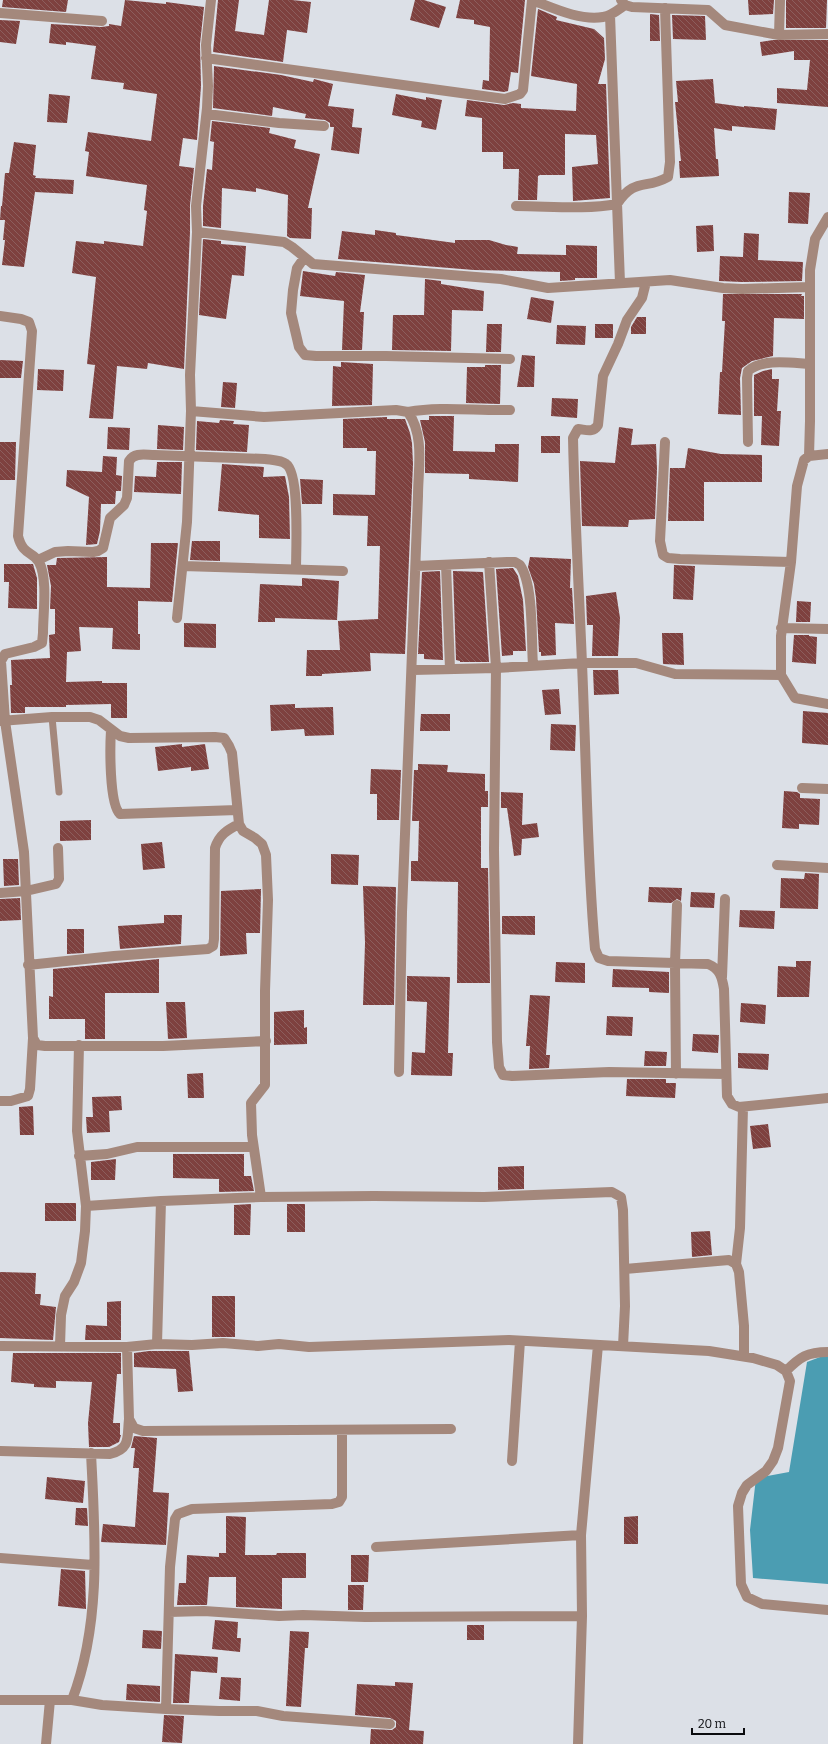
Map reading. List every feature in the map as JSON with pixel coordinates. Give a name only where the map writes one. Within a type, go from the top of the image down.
[{"type":"street","points":[[177,618],[187,522],[191,411],[190,375],[197,232],[196,206],[207,114],[208,86],[206,45],[211,0]]},
{"type":"street","points":[[206,58],[270,66],[396,86],[505,99],[520,94],[523,90],[532,0],[572,15],[603,18],[610,15],[623,3],[665,8],[708,10],[725,25],[779,35],[828,34]]},
{"type":"street","points":[[779,35],[780,0]]},
{"type":"street","points":[[516,206],[601,206],[617,204],[629,189],[634,186],[664,179],[668,176],[670,170],[665,8]]},
{"type":"street","points":[[0,13],[102,21]]},
{"type":"street","points":[[610,15],[620,283]]},
{"type":"street","points":[[207,114],[279,123],[324,126]]},
{"type":"street","points":[[809,456],[810,287],[812,252],[815,240],[828,217]]},
{"type":"street","points":[[197,232],[284,242],[313,264],[501,280],[548,288],[670,280],[723,288],[742,289],[810,287]]},
{"type":"street","points":[[304,258],[297,268],[291,313],[299,347],[305,355],[510,359]]},
{"type":"street","points":[[646,282],[642,298],[627,320],[603,376],[598,425],[595,430],[590,431],[578,429],[574,438],[574,505],[582,663],[588,844],[595,949],[599,958],[608,961],[708,964],[716,967],[722,977]]},
{"type":"street","points":[[0,316],[21,319],[29,322],[32,331],[18,536],[21,547],[38,560],[42,572],[43,587],[42,643],[34,647],[5,654],[1,662],[3,721],[24,852],[28,965],[33,1038],[30,1090],[28,1096],[11,1101],[0,1101]]},
{"type":"street","points":[[748,442],[748,371],[758,365],[771,363],[810,364]]},
{"type":"street","points":[[191,411],[264,417],[396,410],[408,412],[438,409],[510,410]]},
{"type":"street","points":[[399,1072],[402,905],[416,566],[419,435],[408,412]]},
{"type":"street","points":[[665,442],[660,541],[663,555],[668,558],[680,559],[791,562]]},
{"type":"street","points":[[38,560],[55,552],[93,552],[103,548],[110,518],[124,505],[127,498],[128,465],[132,456],[137,454],[266,459],[282,462],[290,468],[293,476],[296,499],[296,569]]},
{"type":"street","points":[[828,454],[809,456],[804,460],[797,486],[791,562],[781,628],[781,675],[795,698],[828,704]]},
{"type":"street","points":[[416,566],[489,562],[515,562],[520,565],[523,569],[530,603],[533,665]]},
{"type":"street","points":[[489,562],[496,668],[494,850],[497,1042],[499,1067],[503,1075],[512,1076],[609,1072],[726,1074]]},
{"type":"street","points":[[446,564],[450,669]]},
{"type":"street","points":[[183,566],[343,571]]},
{"type":"street","points":[[781,628],[828,629]]},
{"type":"street","points":[[412,670],[496,668],[582,663],[636,663],[675,674],[781,675]]},
{"type":"street","points":[[3,721],[52,717],[90,717],[99,720],[120,736],[129,738],[215,737],[224,738],[229,746],[232,753],[239,824],[243,831],[262,844],[266,855],[268,900],[265,991],[265,1085],[251,1103],[253,1147],[261,1197]]},
{"type":"street","points":[[111,730],[110,751],[112,786],[116,810],[120,814],[237,810]]},
{"type":"street","points":[[802,788],[828,789]]},
{"type":"street","points":[[28,965],[114,956],[208,949],[213,946],[215,848],[217,842],[225,831],[239,824]]},
{"type":"street","points":[[0,893],[26,891],[56,884],[59,879],[58,848]]},
{"type":"street","points":[[777,865],[828,868]]},
{"type":"street","points":[[725,899],[722,977],[727,1096],[732,1104],[739,1107],[828,1098]]},
{"type":"street","points":[[676,1074],[675,964],[677,905]]},
{"type":"street","points":[[33,1038],[37,1045],[163,1046],[266,1041]]},
{"type":"street","points":[[60,1346],[61,1315],[65,1296],[74,1282],[81,1263],[85,1231],[86,1206],[79,1156],[77,1098],[79,1045]]},
{"type":"street","points":[[743,1107],[740,1228],[736,1264],[739,1272],[744,1326],[744,1356]]},
{"type":"street","points":[[79,1156],[107,1154],[137,1147],[253,1147]]},
{"type":"street","points":[[86,1206],[261,1197],[484,1197],[612,1192],[621,1197],[625,1239],[625,1306],[623,1346]]},
{"type":"street","points":[[157,1344],[161,1201]]},
{"type":"street","points":[[625,1269],[729,1260],[736,1264]]},
{"type":"street","points":[[512,1461],[520,1341]]},
{"type":"street","points":[[0,1346],[127,1347],[157,1344],[192,1345],[223,1343],[258,1346],[279,1344],[309,1347],[520,1341],[709,1351],[744,1356],[777,1365],[786,1371],[790,1381],[778,1448],[773,1461],[766,1471],[747,1485],[742,1493],[738,1506],[741,1584],[747,1597],[762,1604],[828,1610]]},
{"type":"street","points":[[578,1744],[582,1616],[581,1535],[598,1345]]},
{"type":"street","points":[[0,1451],[110,1454],[119,1452],[124,1448],[129,1419],[127,1347]]},
{"type":"street","points":[[786,1371],[799,1358],[817,1352],[828,1352]]},
{"type":"street","points":[[129,1419],[134,1428],[143,1431],[451,1429]]},
{"type":"street","points":[[166,1709],[170,1567],[175,1519],[178,1514],[192,1509],[261,1505],[332,1504],[339,1502],[342,1497],[342,1430]]},
{"type":"street","points":[[72,1700],[79,1682],[91,1621],[95,1533],[91,1453]]},
{"type":"street","points":[[376,1547],[581,1535]]},
{"type":"street","points":[[0,1558],[94,1565]]},
{"type":"street","points":[[169,1612],[204,1611],[279,1616],[303,1615],[365,1617],[582,1616]]},
{"type":"street","points":[[0,1700],[72,1700],[102,1705],[166,1709],[257,1711],[283,1716],[390,1724]]},
{"type":"street","points":[[46,1744],[50,1700]]},
{"type":"lane","points":[[52,717],[59,792]]},
{"type":"water","points":[[828,1354],[828,1584],[753,1578],[750,1530],[756,1478],[789,1472],[807,1362]]},
{"type":"building","points":[[3,0],[68,0],[66,12],[2,7]]},
{"type":"building","points":[[125,0],[166,4],[166,2],[204,7],[200,44],[201,86],[197,140],[183,138],[179,166],[194,168],[190,205],[184,369],[148,363],[147,369],[117,366],[113,419],[89,418],[95,365],[87,364],[96,277],[72,273],[76,241],[104,244],[104,241],[143,246],[147,211],[144,210],[147,185],[86,176],[89,152],[85,151],[88,132],[151,141],[157,94],[123,89],[124,83],[91,79],[96,46],[66,42],[66,45],[49,43],[51,24],[101,27],[109,26],[109,24],[121,26]]},
{"type":"building","points":[[218,0],[239,0],[235,31],[264,35],[269,0],[311,2],[307,33],[287,30],[283,62],[213,52]]},
{"type":"building","points":[[415,0],[424,0],[446,7],[439,28],[410,20]]},
{"type":"building","points":[[460,0],[525,0],[518,73],[511,72],[508,91],[504,92],[482,89],[483,80],[489,81],[490,27],[474,24],[474,20],[456,18]]},
{"type":"building","points":[[748,0],[774,0],[773,14],[749,15]]},
{"type":"building","points":[[786,0],[827,0],[826,28],[786,28]]},
{"type":"building","points":[[538,9],[557,17],[556,20],[594,29],[604,38],[605,59],[598,84],[606,84],[610,198],[573,201],[572,167],[598,164],[596,135],[565,134],[565,175],[538,176],[537,200],[518,200],[519,169],[503,169],[503,152],[482,152],[482,118],[465,116],[467,100],[504,105],[513,103],[521,104],[521,108],[576,111],[577,84],[531,76]]},
{"type":"building","points":[[650,14],[659,15],[660,41],[650,41]]},
{"type":"building","points":[[672,15],[705,16],[706,40],[673,39]]},
{"type":"building","points":[[0,20],[20,21],[16,44],[0,42]]},
{"type":"building","points":[[773,40],[828,40],[828,107],[777,103],[777,88],[807,90],[810,60],[794,60],[794,51],[762,56],[760,42]]},
{"type":"building","points":[[214,66],[281,75],[313,82],[314,79],[333,84],[328,106],[354,109],[352,127],[362,128],[359,154],[331,150],[334,127],[330,127],[330,123],[325,120],[305,118],[306,114],[273,107],[272,116],[213,108]]},
{"type":"building","points":[[713,79],[715,103],[777,109],[775,130],[732,126],[732,131],[714,128],[716,159],[718,159],[719,176],[680,178],[679,161],[681,161],[675,102],[678,102],[676,81]]},
{"type":"building","points":[[49,94],[70,96],[67,123],[47,122]]},
{"type":"building","points":[[396,94],[426,100],[426,97],[442,100],[436,130],[421,127],[422,121],[392,115]]},
{"type":"building","points":[[212,121],[270,128],[269,133],[296,140],[294,148],[320,154],[308,208],[312,208],[311,239],[290,238],[287,236],[288,195],[256,188],[256,192],[222,188],[221,228],[203,226],[203,206],[207,169],[212,170],[214,142],[210,141]]},
{"type":"building","points":[[14,142],[36,145],[33,175],[36,176],[35,178],[74,180],[73,194],[35,192],[24,267],[2,265],[5,240],[3,240],[5,220],[0,220],[1,206],[5,173],[9,173]]},
{"type":"building","points":[[789,192],[810,193],[808,224],[788,223]]},
{"type":"building","points":[[713,225],[714,251],[697,252],[696,226]]},
{"type":"building","points":[[375,230],[396,233],[396,235],[455,243],[455,240],[489,240],[518,247],[517,254],[566,255],[566,245],[597,246],[597,278],[575,278],[575,280],[560,281],[560,272],[474,270],[338,259],[342,231],[375,235]]},
{"type":"building","points":[[744,233],[759,234],[758,260],[803,262],[802,281],[719,281],[720,256],[743,257]]},
{"type":"building","points":[[203,239],[221,241],[221,244],[246,246],[244,276],[232,275],[226,319],[199,315]]},
{"type":"building","points":[[303,271],[335,276],[336,272],[365,275],[360,312],[364,312],[362,350],[342,350],[344,301],[300,296]]},
{"type":"building","points":[[425,279],[441,281],[441,284],[484,291],[483,311],[452,310],[451,351],[392,350],[393,315],[424,315]]},
{"type":"building","points":[[723,294],[802,294],[801,296],[804,296],[804,319],[774,318],[773,356],[752,361],[742,368],[740,378],[741,415],[718,414],[725,321],[722,321]]},
{"type":"building","points":[[531,297],[554,301],[551,323],[527,319]]},
{"type":"building","points":[[637,317],[646,317],[646,334],[631,334],[631,327]]},
{"type":"building","points":[[487,324],[502,324],[501,352],[486,352]]},
{"type":"building","points":[[595,324],[613,324],[613,338],[595,338]]},
{"type":"building","points":[[557,325],[586,326],[585,345],[556,344]]},
{"type":"building","points":[[522,355],[535,356],[534,387],[517,387]]},
{"type":"building","points":[[0,360],[23,361],[21,378],[0,378]]},
{"type":"building","points":[[341,362],[373,364],[372,405],[332,406],[333,366],[341,367]]},
{"type":"building","points":[[485,365],[501,365],[500,404],[466,403],[467,367],[485,367]]},
{"type":"building","points":[[38,369],[64,370],[63,391],[37,390]]},
{"type":"building","points":[[772,369],[772,379],[779,379],[777,411],[781,411],[779,446],[761,445],[762,416],[754,416],[754,375]]},
{"type":"building","points":[[223,382],[237,383],[235,408],[221,407]]},
{"type":"building","points":[[552,398],[578,399],[577,418],[551,416]]},
{"type":"building","points":[[429,416],[454,416],[453,451],[495,452],[495,444],[519,444],[518,482],[469,479],[469,474],[425,473],[425,442],[420,420],[429,420]]},
{"type":"building","points":[[387,417],[387,419],[405,419],[412,443],[413,464],[405,654],[370,653],[371,671],[322,674],[322,676],[306,676],[307,650],[340,650],[338,621],[378,619],[380,546],[367,546],[368,516],[333,515],[333,494],[375,495],[376,451],[367,451],[367,448],[343,448],[343,419]]},
{"type":"building","points":[[220,420],[234,421],[233,424],[249,425],[247,452],[196,450],[197,421],[219,423]]},
{"type":"building","points":[[158,425],[184,427],[183,450],[157,449]]},
{"type":"building","points":[[108,427],[130,428],[129,450],[107,449]]},
{"type":"building","points":[[619,427],[633,429],[631,445],[656,444],[657,469],[655,519],[629,520],[628,527],[582,526],[580,461],[615,463]]},
{"type":"building","points":[[541,436],[560,436],[560,453],[541,453]]},
{"type":"building","points":[[0,442],[16,442],[15,480],[0,480]]},
{"type":"building","points":[[688,448],[721,454],[762,455],[762,482],[704,482],[704,521],[668,521],[670,468],[685,468]]},
{"type":"building","points":[[103,456],[117,457],[116,475],[122,476],[121,491],[116,491],[115,504],[101,504],[100,531],[97,544],[86,545],[89,497],[66,486],[67,470],[102,472]]},
{"type":"building","points":[[157,462],[182,462],[181,494],[134,492],[135,476],[156,477]]},
{"type":"building","points":[[222,464],[264,467],[263,477],[285,476],[289,497],[290,539],[259,538],[259,515],[218,511]]},
{"type":"building","points":[[300,479],[323,480],[322,504],[302,504]]},
{"type":"building","points":[[192,541],[220,541],[220,561],[190,560]]},
{"type":"building","points":[[151,543],[178,543],[172,602],[138,601],[138,634],[140,634],[140,650],[112,649],[113,628],[79,627],[81,651],[67,652],[66,682],[102,681],[102,683],[127,683],[127,718],[111,718],[111,704],[66,705],[66,707],[25,707],[25,713],[11,713],[11,660],[50,658],[49,635],[55,634],[55,609],[50,609],[51,586],[47,565],[56,565],[57,558],[107,557],[107,587],[150,588]]},
{"type":"building","points":[[530,557],[571,559],[570,588],[572,588],[574,624],[555,623],[556,655],[541,656],[541,652],[539,652],[536,598],[534,584],[528,567]]},
{"type":"building","points":[[4,564],[33,564],[37,578],[37,609],[8,608],[9,582],[4,582]]},
{"type":"building","points":[[674,565],[695,566],[693,600],[673,599]]},
{"type":"building","points":[[513,568],[518,576],[523,600],[526,651],[513,651],[513,655],[502,656],[496,569]]},
{"type":"building","points":[[440,571],[443,660],[424,659],[424,654],[418,654],[422,572]]},
{"type":"building","points":[[453,571],[483,572],[489,662],[460,662],[456,660]]},
{"type":"building","points":[[302,578],[339,581],[337,620],[275,618],[275,622],[258,622],[260,584],[302,586]]},
{"type":"building","points":[[616,592],[620,618],[618,656],[592,656],[593,625],[587,625],[586,596]]},
{"type":"building","points":[[797,601],[811,602],[810,622],[796,622]]},
{"type":"building","points":[[184,623],[216,624],[216,648],[184,647]]},
{"type":"building","points":[[662,633],[683,633],[684,665],[663,664]]},
{"type":"building","points":[[794,635],[809,635],[817,637],[816,664],[792,662]]},
{"type":"building","points":[[593,670],[618,670],[619,694],[594,695]]},
{"type":"building","points":[[559,689],[561,714],[545,715],[542,690]]},
{"type":"building","points":[[295,704],[295,708],[333,707],[334,735],[305,736],[304,729],[271,731],[270,705]]},
{"type":"building","points":[[803,711],[828,713],[828,745],[802,743]]},
{"type":"building","points":[[421,714],[450,714],[450,731],[420,731]]},
{"type":"building","points":[[551,724],[576,725],[575,751],[550,750]]},
{"type":"building","points":[[182,744],[182,747],[205,744],[209,769],[191,771],[191,767],[158,771],[155,747]]},
{"type":"building","points":[[418,764],[448,765],[447,772],[485,774],[485,791],[488,791],[488,807],[481,807],[481,868],[488,868],[490,983],[457,983],[458,882],[411,881],[411,861],[418,861],[419,821],[412,821],[414,770],[418,770]]},
{"type":"building","points":[[371,769],[401,770],[399,820],[377,820],[377,794],[370,794]]},
{"type":"building","points":[[784,791],[797,792],[800,794],[800,798],[820,799],[819,825],[799,824],[799,829],[782,828]]},
{"type":"building","points":[[501,792],[523,793],[522,825],[537,823],[539,837],[522,839],[521,855],[514,856],[507,808],[501,808]]},
{"type":"building","points":[[91,820],[91,840],[60,841],[60,821]]},
{"type":"building","points":[[162,842],[165,868],[143,870],[141,844]]},
{"type":"building","points":[[331,854],[359,855],[358,885],[331,884]]},
{"type":"building","points":[[3,859],[18,859],[19,885],[4,886]]},
{"type":"building","points":[[805,873],[819,874],[818,909],[780,908],[781,878],[804,879]]},
{"type":"building","points":[[363,886],[396,887],[394,1005],[363,1005],[365,943]]},
{"type":"building","points":[[649,887],[682,888],[681,901],[677,899],[671,903],[648,902]]},
{"type":"building","points":[[261,889],[260,933],[246,933],[247,954],[220,956],[221,891]]},
{"type":"building","points":[[691,892],[715,893],[714,908],[690,907]]},
{"type":"building","points":[[20,898],[21,920],[0,921],[0,899]]},
{"type":"building","points":[[740,910],[775,911],[774,929],[739,927]]},
{"type":"building","points":[[164,915],[182,915],[181,944],[120,949],[118,926],[164,923]]},
{"type":"building","points":[[502,916],[535,916],[535,935],[502,934]]},
{"type":"building","points":[[67,929],[84,929],[84,953],[67,954]]},
{"type":"building","points":[[159,959],[159,993],[105,993],[105,1039],[85,1039],[85,1019],[49,1019],[49,996],[53,997],[53,969]]},
{"type":"building","points":[[796,961],[811,961],[809,997],[777,997],[778,966],[796,967]]},
{"type":"building","points":[[556,962],[585,963],[585,983],[555,982]]},
{"type":"building","points":[[613,969],[669,972],[669,993],[649,992],[649,988],[612,987]]},
{"type":"building","points":[[407,976],[450,977],[448,1053],[453,1053],[452,1076],[411,1075],[412,1052],[425,1053],[427,1002],[407,1001]]},
{"type":"building","points":[[530,995],[550,996],[546,1055],[550,1055],[549,1068],[529,1069],[530,1046],[526,1046]]},
{"type":"building","points":[[166,1002],[185,1002],[187,1038],[168,1039]]},
{"type":"building","points":[[741,1003],[766,1005],[765,1024],[740,1022]]},
{"type":"building","points":[[304,1010],[304,1028],[307,1027],[307,1044],[274,1045],[274,1012]]},
{"type":"building","points":[[607,1016],[633,1017],[632,1036],[606,1035]]},
{"type":"building","points":[[693,1034],[719,1035],[718,1053],[692,1051]]},
{"type":"building","points":[[645,1051],[667,1052],[666,1066],[644,1066]]},
{"type":"building","points":[[738,1053],[769,1054],[768,1070],[738,1068]]},
{"type":"building","points":[[203,1073],[204,1098],[188,1098],[187,1074]]},
{"type":"building","points":[[627,1079],[666,1079],[666,1083],[676,1083],[675,1098],[626,1096]]},
{"type":"building","points":[[121,1096],[122,1110],[109,1111],[110,1132],[87,1133],[86,1117],[93,1117],[92,1097]]},
{"type":"building","points":[[33,1106],[34,1135],[20,1135],[19,1107]]},
{"type":"building","points":[[768,1124],[771,1147],[753,1149],[750,1126]]},
{"type":"building","points":[[173,1154],[244,1154],[244,1176],[251,1176],[254,1191],[219,1192],[219,1179],[173,1178]]},
{"type":"building","points":[[116,1159],[115,1180],[91,1180],[91,1162]]},
{"type":"building","points":[[524,1166],[524,1189],[498,1190],[498,1167]]},
{"type":"building","points":[[45,1203],[76,1203],[76,1221],[45,1221]]},
{"type":"building","points":[[251,1204],[250,1235],[234,1235],[234,1205]]},
{"type":"building","points":[[287,1204],[305,1204],[305,1232],[287,1232]]},
{"type":"building","points":[[710,1231],[712,1255],[692,1257],[691,1232]]},
{"type":"building","points":[[0,1272],[36,1273],[35,1294],[41,1294],[40,1305],[56,1307],[53,1340],[0,1338]]},
{"type":"building","points":[[212,1296],[235,1296],[235,1337],[212,1337]]},
{"type":"building","points":[[121,1301],[121,1340],[85,1340],[86,1325],[107,1326],[107,1302]]},
{"type":"building","points":[[149,1351],[189,1351],[193,1391],[178,1392],[176,1369],[134,1367],[134,1353]]},
{"type":"building","points":[[13,1353],[121,1353],[121,1374],[117,1374],[113,1423],[120,1423],[121,1435],[119,1442],[109,1447],[89,1447],[88,1423],[92,1382],[56,1381],[56,1388],[34,1387],[34,1384],[11,1382]]},
{"type":"building","points":[[134,1436],[157,1438],[153,1492],[169,1493],[166,1545],[101,1542],[103,1524],[135,1527],[139,1468],[133,1468],[135,1448],[131,1448]]},
{"type":"building","points":[[47,1477],[85,1481],[83,1503],[45,1499]]},
{"type":"building","points":[[76,1508],[87,1508],[88,1526],[75,1525]]},
{"type":"building","points":[[226,1516],[246,1517],[245,1555],[306,1553],[306,1578],[282,1578],[282,1609],[236,1607],[236,1577],[209,1577],[207,1605],[177,1605],[179,1583],[186,1583],[187,1555],[219,1557],[219,1553],[226,1553]]},
{"type":"building","points":[[638,1516],[638,1544],[624,1544],[624,1517]]},
{"type":"building","points":[[351,1555],[369,1555],[368,1582],[351,1582]]},
{"type":"building","points":[[61,1569],[85,1571],[86,1609],[58,1606]]},
{"type":"building","points":[[348,1585],[364,1585],[363,1610],[348,1610]]},
{"type":"building","points":[[215,1620],[238,1622],[237,1638],[241,1638],[240,1652],[212,1649]]},
{"type":"building","points":[[467,1625],[484,1625],[484,1640],[467,1640]]},
{"type":"building","points":[[143,1630],[162,1631],[161,1649],[142,1648]]},
{"type":"building","points":[[290,1631],[309,1632],[308,1648],[305,1648],[301,1707],[286,1706]]},
{"type":"building","points":[[175,1654],[218,1657],[217,1673],[191,1671],[189,1703],[173,1703]]},
{"type":"building","points":[[221,1677],[241,1678],[240,1701],[219,1699]]},
{"type":"building","points":[[395,1682],[413,1683],[409,1730],[424,1731],[423,1744],[370,1744],[371,1729],[392,1730],[396,1727],[396,1721],[390,1718],[355,1715],[357,1684],[395,1686]]},
{"type":"building","points":[[127,1684],[160,1686],[160,1702],[126,1700]]},
{"type":"building","points":[[164,1715],[184,1716],[182,1743],[162,1742]]}]
